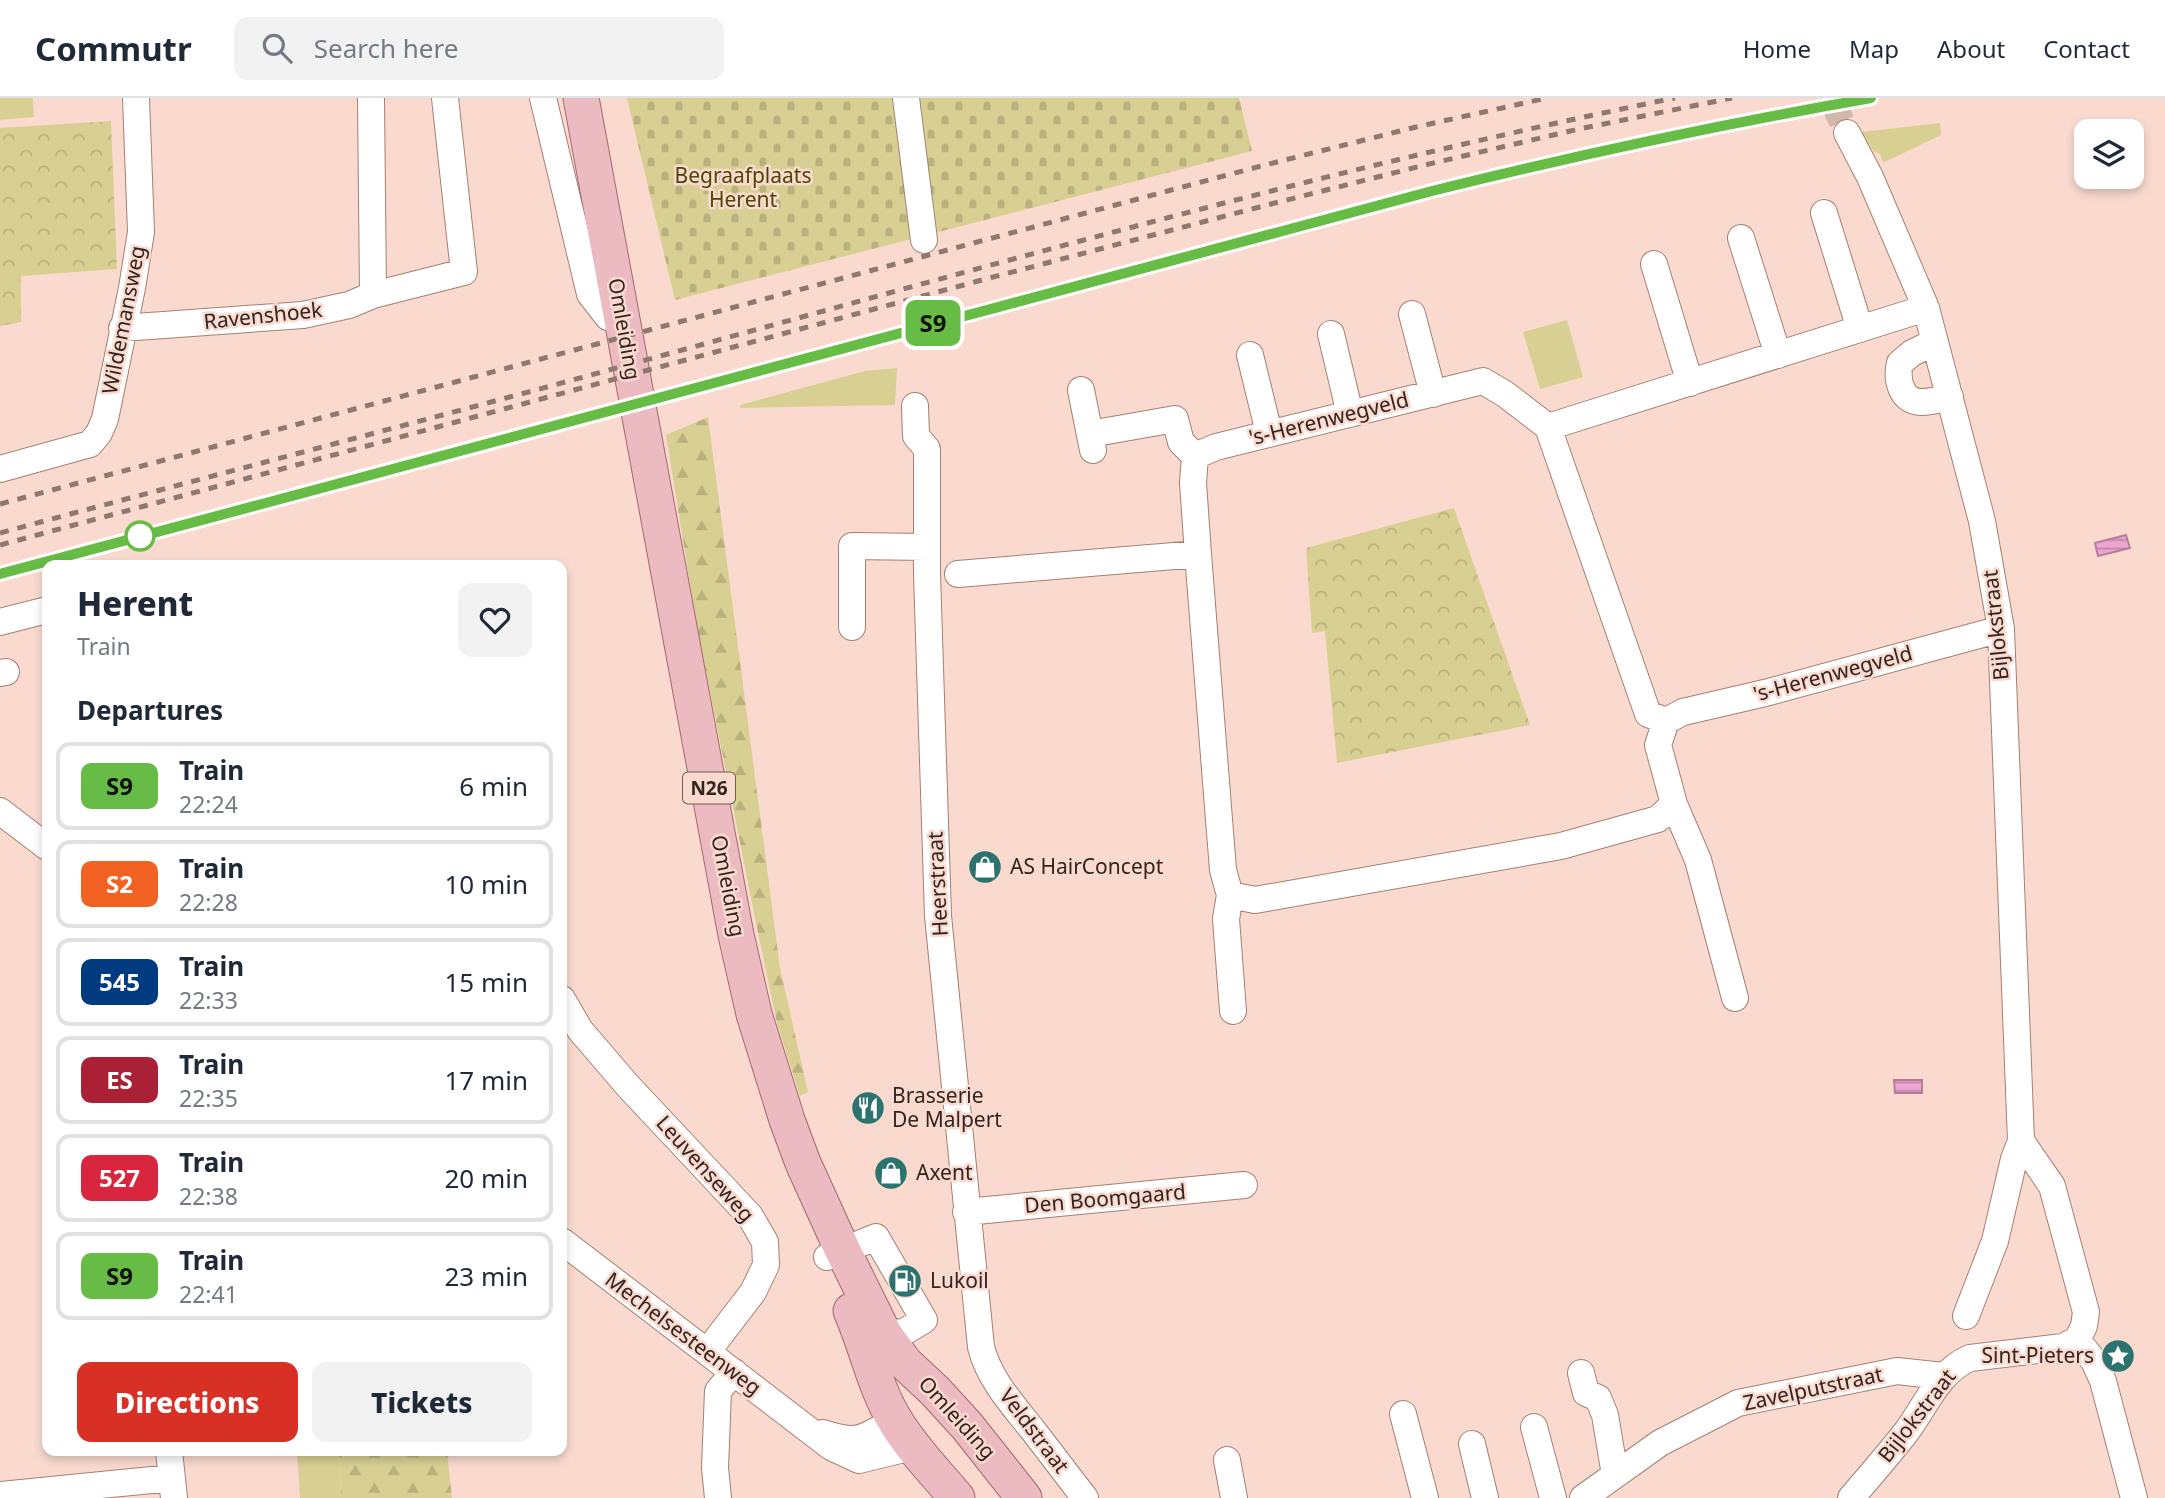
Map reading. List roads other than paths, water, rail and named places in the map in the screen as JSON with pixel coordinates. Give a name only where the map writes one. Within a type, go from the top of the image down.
[{"type":"main road","name":"Omleiding","points":[[570,98],[634,466],[729,975],[773,1127],[796,1188],[835,1253]]},
{"type":"main road","name":"Omleiding","points":[[581,98],[734,921],[754,1014],[787,1120],[835,1253],[873,1335],[881,1390],[894,1420],[915,1449]]},
{"type":"main road","name":"Omleiding","points":[[873,1335],[935,1391],[967,1426],[1016,1494]]},
{"type":"main road","points":[[894,1420],[925,1409],[940,1411],[967,1426]]},
{"type":"main road","name":"N26","points":[[915,1449],[957,1498]]},
{"type":"street","name":"Wildemansweg","points":[[0,469],[90,444],[105,419],[141,232],[136,98]]},
{"type":"street","points":[[370,98],[373,295]]},
{"type":"street","name":"Ravenshoek","points":[[122,328],[303,315],[349,305],[373,295],[464,272],[445,98]]},
{"type":"street","points":[[543,98],[590,294],[608,317]]},
{"type":"street","points":[[906,98],[925,240]]},
{"type":"street","name":"Bijlokstraat","points":[[1847,133],[1870,177],[1926,308],[1982,521],[2001,629],[2021,1141],[2014,1159],[1995,1241],[1966,1316]]},
{"type":"street","points":[[1824,213],[1860,329]]},
{"type":"street","points":[[1741,238],[1778,355]]},
{"type":"street","points":[[1654,264],[1690,383]]},
{"type":"street","points":[[1735,998],[1698,860],[1674,804],[1658,745],[1666,721],[1648,714],[1548,427],[1926,308]]},
{"type":"street","points":[[1412,314],[1433,394]]},
{"type":"street","points":[[1331,334],[1350,414]]},
{"type":"street","points":[[1935,342],[1912,353],[1900,363],[1898,382],[1902,390],[1916,402],[1950,397]]},
{"type":"street","points":[[1250,355],[1269,433]]},
{"type":"street","name":"'s-Herenwegveld","points":[[1195,456],[1216,447],[1269,433],[1483,381],[1548,427]]},
{"type":"street","points":[[1081,390],[1092,442],[1175,419],[1181,442],[1195,456],[1193,483],[1223,870],[1230,895],[1226,919],[1233,1011]]},
{"type":"street","name":"Heerstraat","points":[[915,406],[916,436],[927,449],[927,547],[938,916],[966,1212],[981,1347],[986,1363]]},
{"type":"street","points":[[852,627],[852,546],[927,547]]},
{"type":"street","points":[[958,574],[1198,554]]},
{"type":"street","points":[[0,622],[42,611]]},
{"type":"street","name":"'s-Herenwegveld","points":[[1666,721],[1683,712],[1765,693],[2001,629]]},
{"type":"street","points":[[1230,895],[1255,900],[1561,846],[1658,819],[1674,804]]},
{"type":"street","points":[[0,811],[42,843]]},
{"type":"street","name":"Leuvenseweg","points":[[567,1008],[580,1030],[628,1086],[750,1216],[765,1242],[766,1265],[753,1292],[707,1352]]},
{"type":"street","points":[[2021,1141],[2052,1186],[2086,1312],[2084,1326],[2077,1340],[2094,1361],[2103,1381],[2134,1498]]},
{"type":"street","name":"Den Boomgaard","points":[[966,1212],[1244,1185]]},
{"type":"street","name":"Mechelsesteenweg","points":[[567,1245],[831,1447],[859,1460],[908,1448],[915,1449]]},
{"type":"street","name":"Bijlokstraat","points":[[1851,1498],[1909,1427],[1943,1376],[1957,1364],[1970,1358],[2063,1347],[2077,1340]]},
{"type":"street","name":"Veldstraat","points":[[986,1363],[1012,1403],[1085,1498]]},
{"type":"street","name":"Zavelputstraat","points":[[1583,1498],[1660,1443],[1738,1403],[1897,1371],[1943,1376]]},
{"type":"street","points":[[718,1498],[715,1468],[718,1391],[734,1372]]},
{"type":"street","points":[[1581,1373],[1586,1393],[1598,1398],[1605,1415],[1615,1475]]},
{"type":"street","points":[[1403,1414],[1425,1498]]},
{"type":"street","name":"Mechelsesteenweg","points":[[805,1426],[842,1440],[858,1440],[894,1420]]},
{"type":"street","points":[[1534,1427],[1553,1498]]},
{"type":"street","points":[[1472,1444],[1485,1498]]},
{"type":"street","points":[[0,1495],[173,1488],[170,1456]]},
{"type":"street","points":[[1227,1460],[1234,1498]]},
{"type":"tunnel","points":[[1831,98],[1847,133]]},
{"type":"railway","points":[[0,504],[1261,166],[1547,98]]},
{"type":"railway","points":[[0,533],[1294,185],[1420,154],[1675,98]]},
{"type":"railway","points":[[0,545],[1271,204],[1579,129],[1732,98]]},
{"type":"railway","points":[[52,560],[1431,191],[1650,141],[1871,98]]},
{"type":"railway","points":[[0,574],[42,563]]},
{"type":"train","name":"S9","points":[[52,560],[1432,191],[1610,148],[1871,98]]},
{"type":"train","name":"S9","points":[[0,574],[42,563]]},
{"type":"place","name":"AS HairConcept","points":[[985,867]]},
{"type":"place","name":"Brasserie De Malpert","points":[[868,1108]]},
{"type":"place","name":"Axent","points":[[891,1173]]},
{"type":"place","name":"Lukoil","points":[[905,1281]]},
{"type":"place","name":"Sint-Pieters","points":[[2118,1356]]},
{"type":"park label","name":"Begraafplaats Herent","points":[[743,188]]}]
